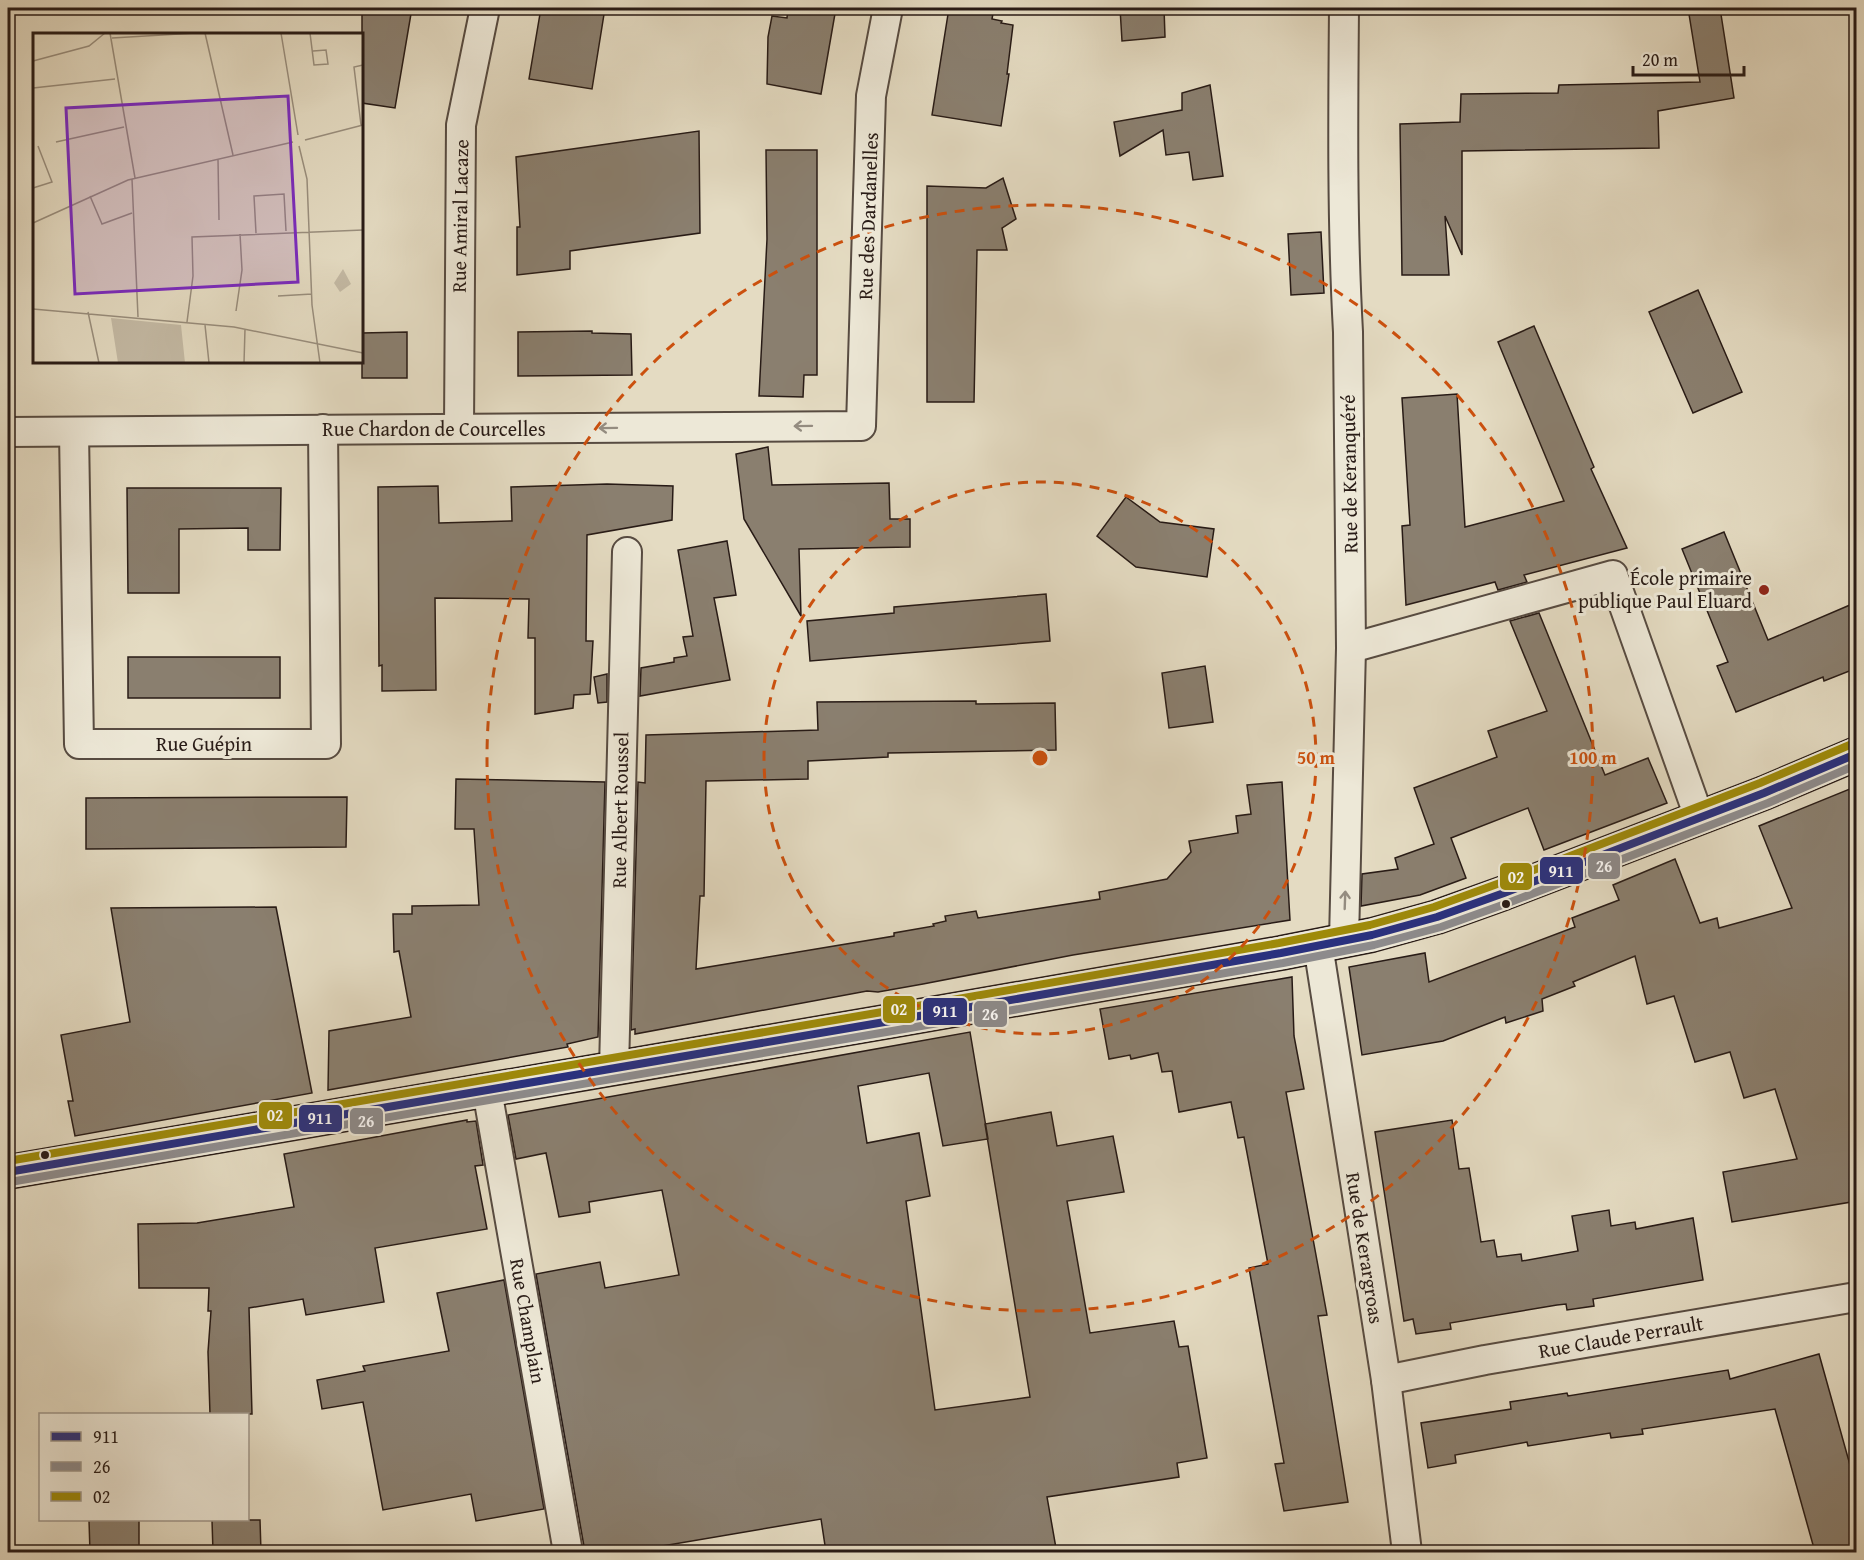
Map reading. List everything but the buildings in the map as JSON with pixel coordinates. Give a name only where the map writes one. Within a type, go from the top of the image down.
[{"type":"main road","points":[[8,1172],[614,1069],[1372,934],[1437,917],[1764,793],[1857,754]]},
{"type":"street","name":"Rue Amiral Lacaze","points":[[459,428],[461,125],[485,8]]},
{"type":"street","name":"Rue des Dardanelles","points":[[861,426],[871,96],[888,8]]},
{"type":"street","name":"Rue de Keranquéré","points":[[1331,943],[1347,861],[1351,648],[1348,332],[1344,222],[1344,8]]},
{"type":"street","name":"Rue Chardon de Courcelles","points":[[8,432],[861,426]]},
{"type":"street","name":"Rue Guépin","points":[[74,432],[79,744],[326,744],[323,429]]},
{"type":"street","name":"Rue Albert Roussel","points":[[614,1069],[627,552]]},
{"type":"street","points":[[1351,648],[1613,575],[1699,817]]},
{"type":"street","name":"Rue de Kerargroas","points":[[1331,943],[1407,1552]]},
{"type":"street","name":"Rue Champlain","points":[[487,1090],[568,1552]]},
{"type":"street","name":"Rue Claude Perrault","points":[[1386,1380],[1485,1360],[1857,1297]]},
{"type":"transit line","name":"02","points":[[8,1161],[900,1009],[1370,925],[1434,907],[1500,883],[1760,783],[1852,744]]},
{"type":"transit line","name":"911","points":[[8,1172],[902,1019],[1372,935],[1437,917],[1504,893],[1764,793],[1856,754]]},
{"type":"transit line","name":"26","points":[[10,1182],[904,1029],[1374,945],[1441,927],[1508,903],[1768,803],[1856,765]]},
{"type":"place","name":"École primaire publique Paul Eluard","points":[[1764,590]]}]
